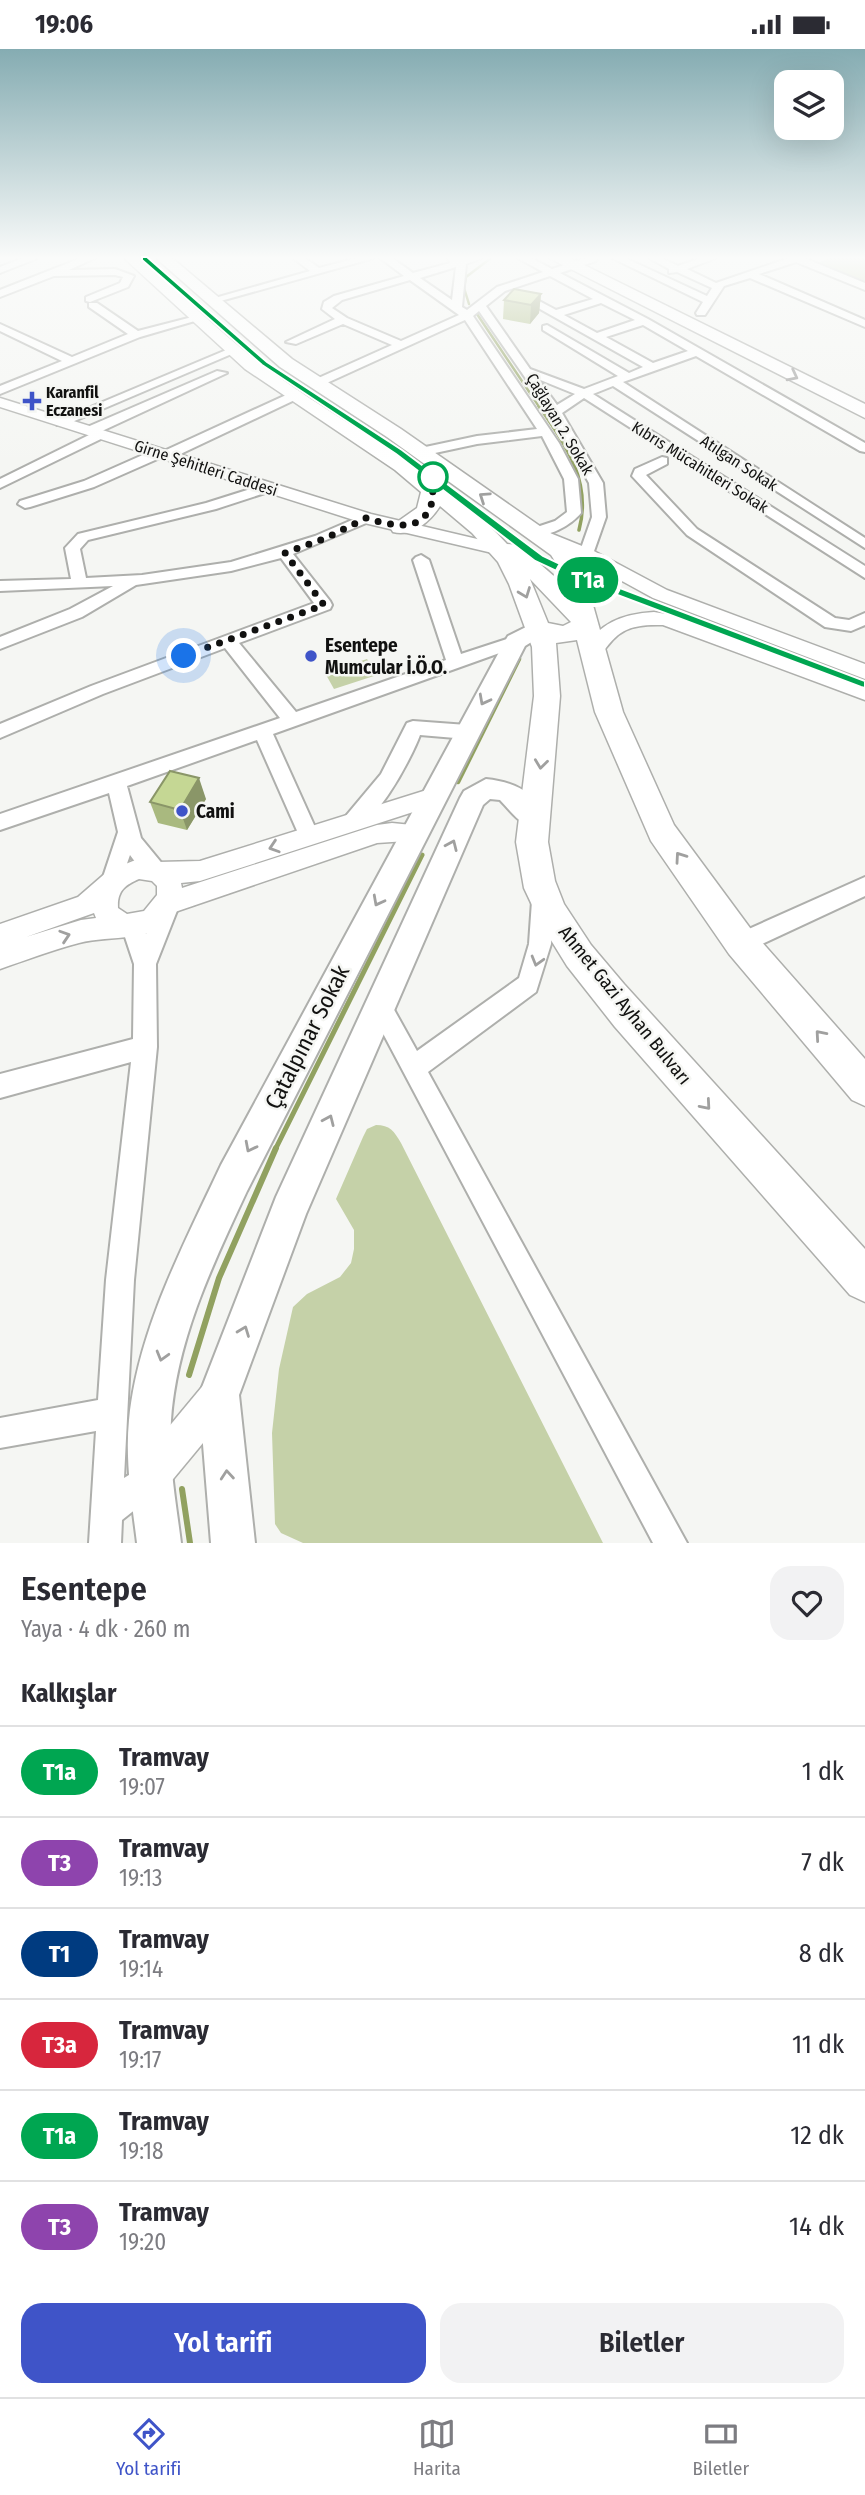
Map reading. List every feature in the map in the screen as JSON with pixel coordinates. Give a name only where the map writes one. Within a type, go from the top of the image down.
[{"type":"highway","points":[[690,328],[865,412]]},
{"type":"highway","points":[[743,328],[863,391]]},
{"type":"main road","name":"Ahmet Gazi Ayhan Bulvarı","points":[[211,328],[251,365],[374,446],[432,489],[498,546],[521,584],[527,634],[545,647],[545,723],[533,817],[534,864],[542,893],[571,942],[627,1014],[752,1159],[865,1280]]},
{"type":"main road","points":[[245,328],[286,363],[421,452],[553,544],[565,557],[609,712],[662,832],[741,943],[865,1087]]},
{"type":"main road","points":[[407,529],[425,515],[432,502],[432,489]]},
{"type":"main road","points":[[498,546],[536,533]]},
{"type":"main road","points":[[498,546],[538,573],[585,621]]},
{"type":"main road","points":[[527,634],[567,634],[581,628],[585,621]]},
{"type":"main road","name":"Çatalpınar Sokak","points":[[159,1543],[151,1477],[150,1421],[158,1367],[198,1259],[234,1178],[467,732],[527,634]]},
{"type":"main road","points":[[547,687],[569,666],[595,659]]},
{"type":"main road","points":[[233,1543],[219,1395],[289,1210],[473,798],[486,789],[507,791],[533,817]]},
{"type":"street","points":[[2,328],[72,361]]},
{"type":"street","points":[[126,328],[136,335]]},
{"type":"street","points":[[1,400],[72,361],[136,335],[163,328]]},
{"type":"street","points":[[292,342],[325,328]]},
{"type":"street","points":[[361,328],[402,345]]},
{"type":"street","points":[[318,383],[433,328]]},
{"type":"street","name":"Çağlayan 2. Sokak","points":[[473,328],[545,432],[571,479],[574,513],[560,524],[536,533]]},
{"type":"street","name":"Çağlayan 2. Sokak","points":[[497,328],[530,372],[596,483],[599,517],[586,554]]},
{"type":"street","name":"Atılgan Sokak","points":[[547,328],[865,544]]},
{"type":"street","points":[[579,328],[651,367]]},
{"type":"street","points":[[596,337],[624,328]]},
{"type":"street","points":[[655,328],[865,448]]},
{"type":"street","points":[[61,422],[235,350]]},
{"type":"street","points":[[555,412],[584,393],[695,352]]},
{"type":"street","name":"Kıbrıs Mücahitleri Sokak","points":[[530,372],[584,393],[865,573]]},
{"type":"street","points":[[0,484],[95,432],[222,373]]},
{"type":"street","points":[[24,504],[89,484],[297,394]]},
{"type":"street","name":"Girne Şehitleri Caddesi","points":[[1,400],[61,422],[407,529]]},
{"type":"street","points":[[421,452],[477,440],[545,432]]},
{"type":"street","points":[[662,461],[640,472],[639,476],[692,532],[831,623],[851,626],[865,618]]},
{"type":"street","points":[[80,584],[72,548],[80,539],[211,506],[269,487]]},
{"type":"street","points":[[0,586],[132,582],[209,572],[285,553],[326,538],[366,518]]},
{"type":"street","points":[[407,529],[498,546]]},
{"type":"street","points":[[536,533],[586,554],[660,594],[865,672]]},
{"type":"street","points":[[0,731],[97,690],[324,605],[285,553]]},
{"type":"street","points":[[421,560],[455,662]]},
{"type":"street","points":[[0,643],[76,613],[132,582]]},
{"type":"street","points":[[595,659],[605,633],[620,624],[636,620],[665,619],[865,693]]},
{"type":"street","points":[[0,822],[117,783],[527,634]]},
{"type":"street","points":[[228,640],[291,719]]},
{"type":"street","points":[[352,823],[385,785],[403,754],[413,728],[467,732]]},
{"type":"street","points":[[262,730],[309,836]]},
{"type":"street","points":[[117,783],[127,834],[143,859],[170,885],[169,903],[145,964]]},
{"type":"street","points":[[0,935],[87,905],[117,878],[138,869],[179,873],[200,870],[433,797]]},
{"type":"street","points":[[0,957],[81,931],[132,925],[153,919],[169,903],[377,834],[414,833]]},
{"type":"street","points":[[127,834],[105,895],[106,913],[121,924],[132,925]]},
{"type":"street","points":[[741,943],[865,886]]},
{"type":"street","points":[[414,1068],[528,985],[537,964],[543,933],[542,893]]},
{"type":"street","points":[[105,1543],[111,1413],[128,1191],[145,1047],[145,964],[132,925]]},
{"type":"street","points":[[379,1005],[671,1543]]},
{"type":"street","points":[[0,1086],[145,1047]]},
{"type":"street","points":[[107,1512],[151,1477],[219,1395]]},
{"type":"street","points":[[0,1433],[111,1413]]},
{"type":"green space","points":[[367,659],[377,675],[334,689],[325,673]]},
{"type":"green space","points":[[376,1125],[391,1129],[401,1143],[603,1543],[303,1543],[281,1533],[275,1524],[272,1433],[279,1369],[293,1307],[307,1294],[340,1277],[351,1263],[354,1230],[336,1199],[367,1129]]},
{"type":"building","points":[[170,771],[199,778],[180,810],[150,802]]},
{"type":"waterway","points":[[486,328],[540,408]]},
{"type":"waterway","points":[[539,406],[567,450],[579,480],[582,496],[579,530]]},
{"type":"waterway","points":[[458,782],[519,659]]},
{"type":"waterway","points":[[275,1150],[422,855]]},
{"type":"waterway","points":[[189,1375],[219,1278],[276,1148]]},
{"type":"waterway","points":[[182,1489],[190,1543]]},
{"type":"tram line","points":[[223,328],[264,364],[399,452],[539,558],[571,573],[865,684]]},
{"type":"tram line","name":"T1a","points":[[224,328],[264,364],[399,452],[539,558],[571,573],[865,684]]},
{"type":"place","name":"Karanfil Eczanesi","points":[[32,401]]},
{"type":"place","name":"Esentepe Mumcular İ.Ö.O.","points":[[311,656]]},
{"type":"place","name":"Cami","points":[[182,811]]},
{"type":"route","points":[[184,656],[324,605],[285,553],[326,538],[366,518],[401,527],[420,519],[432,502],[433,477]]}]
